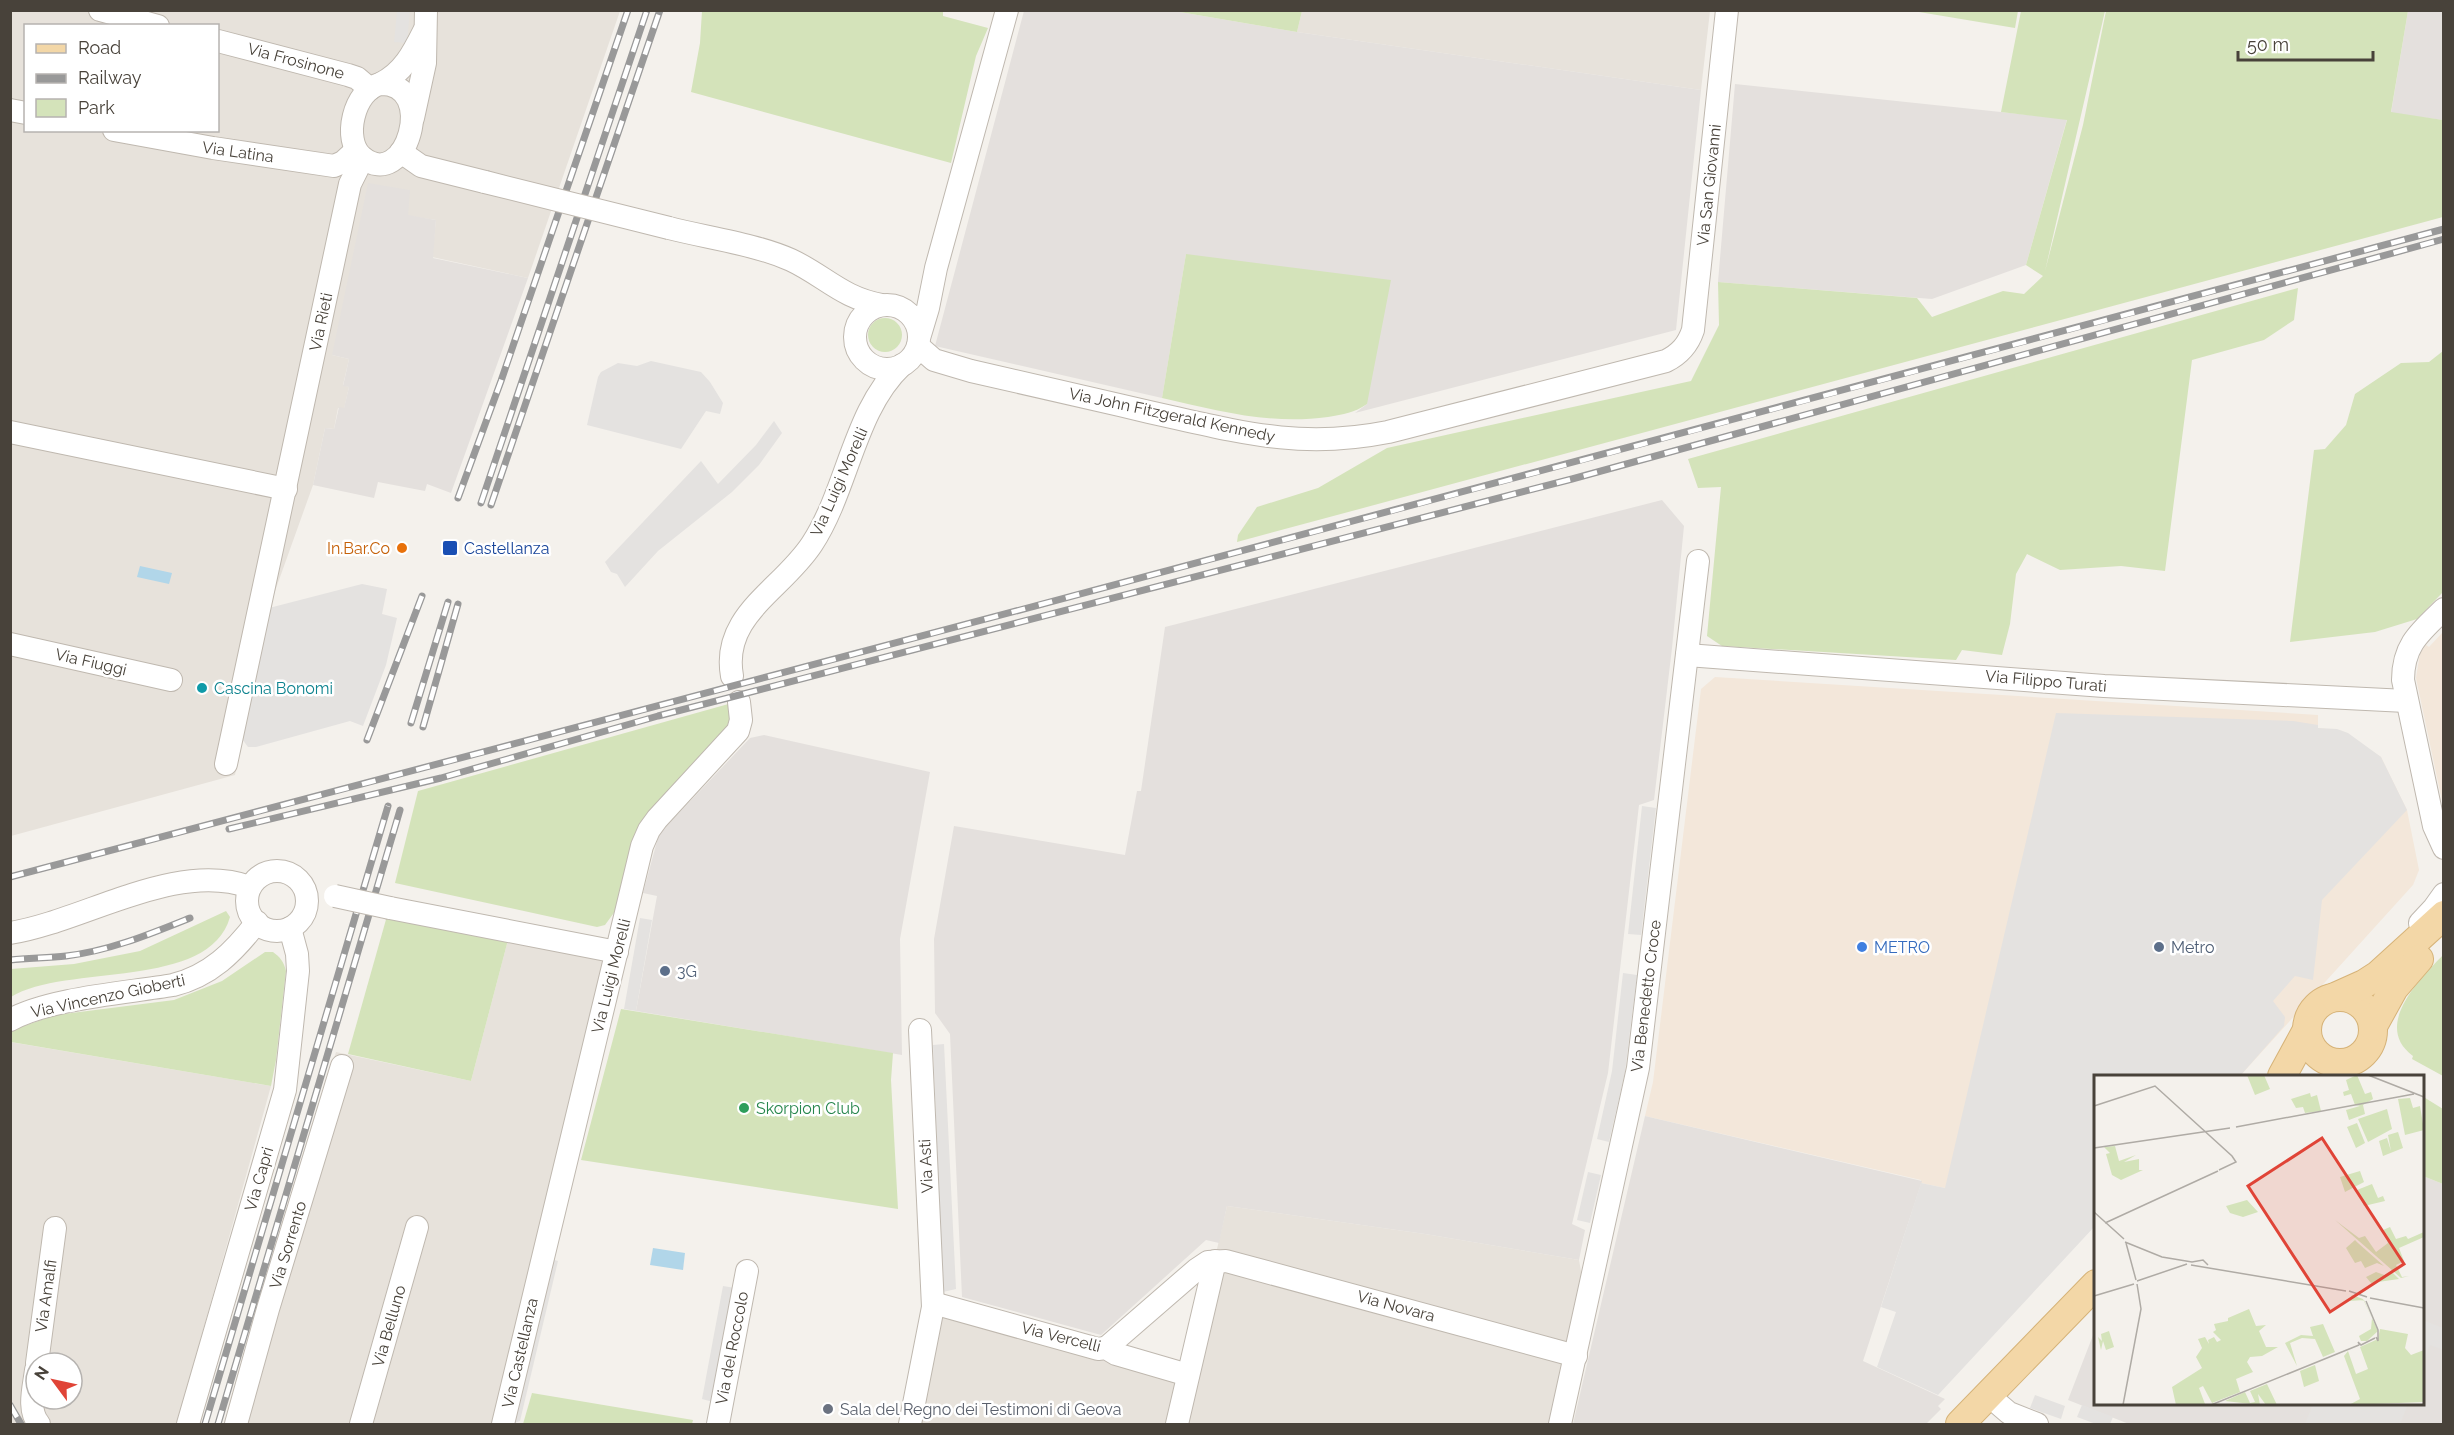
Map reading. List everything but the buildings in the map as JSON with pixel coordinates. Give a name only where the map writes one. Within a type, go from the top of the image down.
[{"type":"main road","points":[[2283,1075],[2315,1010],[2326,1000],[2364,984],[2386,968],[2444,915]]},
{"type":"main road","points":[[2373,1026],[2398,982],[2444,934]]},
{"type":"main road","points":[[2325,1075],[2365,1053],[2371,1045],[2373,1026],[2370,1015],[2354,1000],[2335,997]]},
{"type":"main road","points":[[2307,1029],[2310,1044],[2322,1058],[2330,1062],[2348,1063]]},
{"type":"main road","points":[[1960,1425],[2094,1286]]},
{"type":"street","points":[[100,10],[151,24]]},
{"type":"street","points":[[873,403],[890,378],[914,354],[931,295],[934,272],[1007,10]]},
{"type":"street","name":"Via San Giovanni","points":[[1677,355],[1691,337],[1695,316],[1727,10]]},
{"type":"street","points":[[425,20],[425,63],[408,141],[391,161],[381,165],[371,163],[359,154],[353,132],[355,112],[375,86],[406,64],[425,20]]},
{"type":"street","name":"Via Frosinone","points":[[219,41],[348,75],[375,86]]},
{"type":"street","points":[[375,86],[394,87],[402,93],[409,104],[412,119]]},
{"type":"street","name":"Via Latina","points":[[125,132],[334,166],[359,154]]},
{"type":"street","points":[[401,152],[421,166],[779,256],[806,268],[852,297],[903,309],[913,318],[917,326],[918,342]]},
{"type":"street","name":"Via Rieti","points":[[226,764],[350,184],[359,154]]},
{"type":"street","points":[[855,333],[864,315],[889,306],[924,288],[934,272]]},
{"type":"street","points":[[829,284],[844,305],[855,333],[857,349],[868,363],[873,378],[873,403]]},
{"type":"street","name":"Via John Fitzgerald Kennedy","points":[[918,342],[934,360],[971,371],[1241,433],[1299,441],[1344,439],[1388,432],[1658,364],[1677,355]]},
{"type":"street","points":[[868,363],[881,369],[903,365]]},
{"type":"street","name":"Via Luigi Morelli","points":[[732,676],[730,650],[735,633],[751,611],[796,566],[816,538],[830,511],[873,403]]},
{"type":"street","points":[[10,432],[286,489]]},
{"type":"street","name":"Via Benedetto Croce","points":[[1560,1425],[1638,1068],[1698,561]]},
{"type":"street","points":[[2444,609],[2415,639],[2405,656],[2403,680],[2434,825],[2444,848]]},
{"type":"street","name":"Via Fiuggi","points":[[10,644],[171,681]]},
{"type":"street","name":"Via Filippo Turati","points":[[1687,655],[2104,686],[2406,701]]},
{"type":"street","name":"Via Luigi Morelli","points":[[537,1281],[640,853],[649,830],[738,731],[741,720],[738,702]]},
{"type":"street","points":[[2431,803],[2444,822]]},
{"type":"street","points":[[285,872],[294,876],[306,892],[306,909],[297,923],[290,928],[273,930],[257,922],[248,906],[250,887],[265,873],[285,872]]},
{"type":"street","points":[[10,933],[181,882],[225,880],[250,887]]},
{"type":"street","points":[[306,892],[617,952]]},
{"type":"street","points":[[2386,968],[2399,943],[2434,908],[2444,894]]},
{"type":"street","name":"Via Vincenzo Gioberti","points":[[10,1020],[51,1005],[192,980],[225,958],[257,922]]},
{"type":"street","name":"Via Capri","points":[[188,1425],[287,1081],[298,971],[297,954],[290,928]]},
{"type":"street","name":"Via Asti","points":[[910,1425],[933,1303],[920,1030]]},
{"type":"street","name":"Via Sorrento","points":[[236,1425],[342,1066]]},
{"type":"street","name":"Via Belluno","points":[[361,1425],[417,1227]]},
{"type":"street","name":"Via Amalfi","points":[[39,1351],[55,1228]]},
{"type":"street","points":[[1106,1348],[1192,1272],[1215,1261]]},
{"type":"street","points":[[1177,1425],[1215,1261]]},
{"type":"street","name":"Via Novara","points":[[1215,1261],[1237,1263],[1576,1356]]},
{"type":"street","name":"Via del Roccolo","points":[[718,1425],[747,1271]]},
{"type":"street","name":"Via Castellanza","points":[[503,1425],[537,1281]]},
{"type":"street","name":"Via Vercelli","points":[[933,1303],[1098,1349],[1106,1348],[1116,1354],[1188,1374]]},
{"type":"street","points":[[1988,1395],[2009,1413],[2037,1425]]},
{"type":"street","points":[[33,1411],[39,1425]]},
{"type":"shaded area","points":[[11,11],[620,11],[528,278],[432,257],[436,220],[408,216],[332,355],[349,359],[343,385],[349,387],[344,409],[338,408],[334,429],[325,428],[313,485],[269,608],[235,775],[11,836]]},
{"type":"shaded area","points":[[397,11],[410,11],[407,43],[394,42]]},
{"type":"shaded area","points":[[1024,11],[1174,11],[1297,32],[1701,90],[1676,330],[1355,413],[1367,404],[1186,254],[1162,398],[935,346]]},
{"type":"shaded area","points":[[1302,11],[1710,11],[1701,90],[1297,32]]},
{"type":"shaded area","points":[[2408,11],[2443,11],[2443,120],[2391,113]]},
{"type":"shaded area","points":[[1735,84],[2067,119],[2026,265],[1932,299],[1718,282]]},
{"type":"shaded area","points":[[368,183],[410,190],[408,215],[436,220],[433,258],[528,278],[451,493],[427,484],[425,491],[378,482],[374,498],[313,485],[325,428],[334,429],[339,407],[344,408],[349,387],[343,386],[349,359],[332,355]]},
{"type":"shaded area","points":[[651,361],[701,372],[723,403],[720,414],[706,411],[681,449],[587,425],[601,372],[618,363],[637,366]]},
{"type":"shaded area","points":[[774,421],[782,433],[759,465],[732,492],[658,551],[625,587],[617,574],[611,572],[605,562],[701,461],[718,484],[756,445]]},
{"type":"shaded area","points":[[1662,500],[1684,526],[1672,648],[1654,800],[1639,805],[1608,1073],[1572,1224],[1585,1230],[1579,1260],[1425,1234],[1227,1206],[1219,1243],[1206,1240],[1101,1335],[962,1297],[950,1034],[935,1013],[934,939],[954,826],[1125,855],[1137,791],[1141,791],[1165,627]]},
{"type":"shaded area","points":[[362,584],[387,589],[382,614],[397,618],[386,665],[363,726],[350,721],[256,747],[248,747],[242,739],[269,608]]},
{"type":"shaded area","points":[[2443,632],[2443,806],[2416,678],[2420,653],[2426,645],[2429,647]]},
{"type":"shaded area","points":[[1715,677],[2318,715],[2318,728],[2342,731],[2381,757],[2407,810],[2419,870],[2413,885],[2241,1075],[2094,1075],[2094,1077],[1945,1188],[1921,1183],[1921,1180],[1645,1116],[1653,1082],[1701,689]]},
{"type":"shaded area","name":"Metro","points":[[2056,713],[2293,721],[2348,733],[2381,757],[2407,810],[2322,900],[2313,980],[2295,976],[2273,1001],[2285,1017],[2284,1026],[2241,1075],[2094,1075],[2094,1227],[1938,1395],[1877,1367],[1896,1312],[1881,1307],[1921,1183],[1945,1188]]},
{"type":"shaded area","points":[[764,735],[930,772],[900,939],[902,1055],[636,1011],[657,896],[643,893],[659,834],[750,738]]},
{"type":"shaded area","points":[[1642,806],[1656,808],[1641,935],[1628,934]]},
{"type":"shaded area","points":[[640,918],[652,920],[636,1011],[624,1009]]},
{"type":"shaded area","points":[[508,940],[612,958],[495,1424],[227,1424],[336,1052],[471,1081]]},
{"type":"shaded area","points":[[1623,973],[1637,975],[1625,1072],[1609,1142],[1597,1139],[1612,1071]]},
{"type":"shaded area","points":[[10,1042],[271,1086],[177,1424],[11,1424]]},
{"type":"shaded area","points":[[944,1044],[956,1289],[943,1292],[933,1045]]},
{"type":"shaded area","points":[[1645,1116],[1922,1181],[1863,1361],[1945,1399],[1938,1406],[1941,1409],[1926,1424],[1573,1424]]},
{"type":"shaded area","points":[[1588,1172],[1601,1175],[1590,1223],[1577,1220]]},
{"type":"shaded area","points":[[2424,1176],[2443,1184],[2443,1424],[2129,1424],[2068,1400],[2094,1333],[2094,1405],[2424,1405]]},
{"type":"shaded area","points":[[1227,1206],[1425,1234],[1579,1260],[1582,1277],[1548,1424],[910,1424],[933,1303],[1188,1374]]},
{"type":"shaded area","points":[[551,1259],[558,1261],[520,1421],[512,1424]]},
{"type":"shaded area","points":[[723,1286],[735,1288],[713,1402],[702,1399]]},
{"type":"shaded area","points":[[2424,1320],[2443,1328],[2444,1350],[2430,1345],[2424,1361]]},
{"type":"shaded area","points":[[2035,1395],[2065,1406],[2061,1419],[2030,1408]]},
{"type":"shaded area","points":[[2082,1405],[2113,1417],[2110,1424],[2096,1424],[2077,1417]]},
{"type":"shaded area","points":[[2313,1405],[2408,1405],[2400,1424],[2305,1424]]},
{"type":"green space","points":[[1302,10],[1297,32],[1174,11]]},
{"type":"green space","points":[[702,11],[943,11],[943,16],[988,28],[976,56],[951,163],[691,92],[700,43]]},
{"type":"green space","points":[[1913,11],[2018,11],[2015,28]]},
{"type":"green space","points":[[2021,11],[2105,11],[2045,271],[2083,125],[2106,11],[2408,11],[2391,112],[2443,120],[2443,217],[1237,542],[1238,535],[1257,507],[1318,488],[1387,448],[1691,381],[1719,325],[1718,282],[1917,298],[1932,317],[2003,291],[2024,294],[2043,276],[2026,265],[2067,120],[2001,112]]},
{"type":"green space","points":[[1186,254],[1391,280],[1367,404],[1339,415],[1286,419],[1245,415],[1162,398]]},
{"type":"green space","points":[[2298,288],[2294,320],[2264,340],[2192,360],[2165,571],[2121,566],[2060,570],[2027,554],[2016,574],[2010,624],[2002,655],[1962,650],[1956,660],[1722,646],[1707,636],[1721,487],[1698,488],[1688,459]]},
{"type":"green space","points":[[885,318],[897,323],[902,335],[897,347],[885,352],[873,347],[868,335],[873,323]]},
{"type":"green space","points":[[2443,351],[2443,592],[2417,619],[2375,632],[2290,642],[2314,450],[2325,449],[2346,425],[2355,394],[2401,363],[2429,362]]},
{"type":"green space","points":[[732,703],[734,719],[652,813],[616,910],[605,925],[597,927],[395,883],[418,791]]},
{"type":"green space","points":[[226,911],[230,917],[217,940],[195,956],[166,966],[35,987],[11,997],[11,969],[74,964],[140,951]]},
{"type":"green space","points":[[387,916],[508,940],[471,1081],[348,1054]]},
{"type":"green space","points":[[265,952],[273,952],[278,956],[286,971],[271,1086],[11,1042],[12,1030],[56,1015],[174,1000],[222,981]]},
{"type":"green space","points":[[2443,955],[2443,1076],[2412,1059],[2413,1056],[2402,1044],[2397,1031],[2398,1017],[2404,1003]]},
{"type":"green space","name":"Skorpion Club","points":[[621,1009],[893,1053],[891,1080],[898,1209],[581,1160]]},
{"type":"green space","points":[[2424,1097],[2443,1109],[2443,1184],[2424,1176]]},
{"type":"green space","points":[[532,1393],[693,1420],[692,1424],[523,1424]]},
{"type":"water","points":[[140,566],[172,573],[169,584],[137,577]]},
{"type":"water","points":[[653,1248],[685,1253],[683,1270],[650,1265]]},
{"type":"railway","points":[[458,498],[501,381],[628,10]]},
{"type":"railway","points":[[481,503],[647,10]]},
{"type":"railway","points":[[491,505],[660,10]]},
{"type":"railway","points":[[10,877],[1836,393],[2444,229]]},
{"type":"railway","points":[[229,829],[441,778],[658,716],[1572,479],[2444,239]]},
{"type":"railway","points":[[367,740],[422,596]]},
{"type":"railway","points":[[411,723],[448,602]]},
{"type":"railway","points":[[423,727],[458,604]]},
{"type":"railway","points":[[205,1424],[388,806]]},
{"type":"railway","points":[[218,1424],[400,810]]},
{"type":"railway","points":[[10,960],[82,954],[129,941],[190,918]]},
{"type":"railway","points":[[10,1405],[21,1424]]},
{"type":"place","name":"In.Bar.Co","points":[[402,548]]},
{"type":"place","name":"Castellanza","points":[[450,548]]},
{"type":"place","name":"Cascina Bonomi","points":[[202,688]]},
{"type":"place","name":"METRO","points":[[1862,947]]},
{"type":"place","name":"Metro","points":[[2159,947]]},
{"type":"place","name":"3G","points":[[665,971]]},
{"type":"place","name":"Skorpion Club","points":[[744,1108]]},
{"type":"place","name":"Sala del Regno dei Testimoni di Geova","points":[[828,1409]]}]
